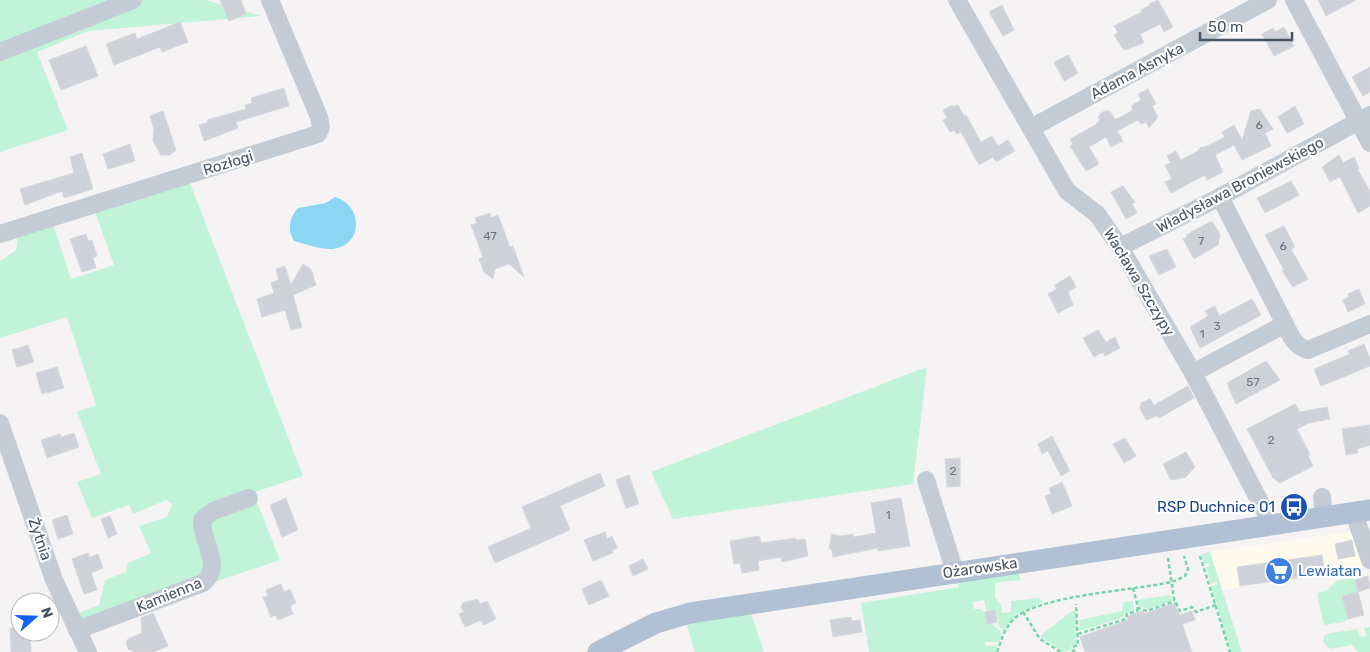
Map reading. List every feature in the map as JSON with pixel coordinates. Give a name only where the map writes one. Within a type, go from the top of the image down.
[{"type":"main road","name":"Ożarowska","points":[[598,652],[656,623],[690,613],[1362,512]]},
{"type":"street","points":[[0,52],[133,0]]},
{"type":"street","name":"Rozłogi","points":[[0,234],[318,134],[322,127],[319,117],[270,0]]},
{"type":"street","name":"Wacława Szczypy","points":[[957,0],[1067,191],[1097,214],[1120,247],[1193,373],[1272,525]]},
{"type":"street","name":"Adama Asnyka","points":[[1031,128],[1268,0]]},
{"type":"street","points":[[1294,0],[1364,119],[1370,143]]},
{"type":"street","name":"Władysława Broniewskiego","points":[[1120,247],[1220,197],[1364,119]]},
{"type":"street","points":[[1220,197],[1294,342],[1300,347],[1313,349],[1370,324]]},
{"type":"street","points":[[1193,373],[1285,324]]},
{"type":"street","name":"Żytnia","points":[[0,423],[54,580],[88,652]]},
{"type":"street","points":[[926,480],[955,572]]},
{"type":"street","points":[[1322,497],[1324,518]]},
{"type":"street","name":"Kamienna","points":[[78,630],[203,583],[212,573],[213,564],[202,527],[202,520],[213,511],[249,498]]},
{"type":"street","points":[[1362,512],[1370,560]]},
{"type":"path","points":[[997,652],[1004,633],[1012,620],[1023,612],[1036,606],[1172,582],[1184,576],[1188,569],[1184,556]]},
{"type":"path","points":[[1200,556],[1230,652]]},
{"type":"path","points":[[1168,558],[1175,601],[1180,611],[1192,607],[1196,612],[1216,605]]},
{"type":"path","points":[[1133,588],[1138,608]]},
{"type":"path","points":[[1138,608],[1147,611],[1175,601]]},
{"type":"path","points":[[1072,652],[1074,651],[1072,647],[1078,645],[1076,604]]},
{"type":"path","points":[[1078,634],[1126,619],[1127,614],[1137,611],[1138,608]]},
{"type":"path","points":[[1023,612],[1040,639],[1061,652]]},
{"type":"shaded area","points":[[1354,531],[1366,568],[1222,590],[1210,552]]},
{"type":"green space","points":[[0,0],[206,0],[261,16],[88,31],[37,52],[68,130],[0,152]]},
{"type":"green space","points":[[190,183],[303,476],[209,507],[207,564],[196,581],[83,624],[79,613],[99,605],[105,580],[126,572],[128,563],[151,553],[139,526],[167,517],[172,504],[166,500],[133,514],[129,505],[92,518],[77,482],[101,474],[77,412],[96,405],[67,317],[0,338],[0,261],[16,250],[18,234],[53,224],[71,279],[114,265],[95,212]]},
{"type":"green space","points":[[927,367],[913,484],[673,519],[651,472]]},
{"type":"green space","points":[[257,502],[280,560],[214,582],[208,521],[241,504]]},
{"type":"green space","points":[[1210,552],[1242,652],[1231,652],[1211,586],[1218,585],[1216,581],[1211,584],[1206,567],[1210,566],[1209,563],[1204,564],[1201,554]]},
{"type":"green space","points":[[1010,570],[1019,574],[1021,580],[995,583],[995,597],[1001,605],[1002,613],[1011,612],[1011,601],[1039,598],[1043,602],[1016,615],[1003,631],[999,626],[995,610],[986,611],[984,600],[973,602],[974,609],[980,609],[985,612],[987,624],[991,623],[1002,633],[999,642],[985,642],[985,646],[998,645],[995,652],[869,652],[861,603],[959,587],[956,579]]},
{"type":"green space","points":[[1351,578],[1355,580],[1358,592],[1342,596],[1348,619],[1343,622],[1324,625],[1317,593],[1326,591],[1337,581]]},
{"type":"green space","points":[[1172,595],[1171,601],[1148,609],[1139,606],[1137,600]]},
{"type":"green space","points":[[1133,601],[1134,610],[1126,613],[1121,618],[1079,631],[1080,620],[1122,611],[1123,602]]},
{"type":"green space","points":[[1072,611],[1076,612],[1076,645],[1071,646],[1072,650],[1063,652],[1040,636]]},
{"type":"green space","points":[[751,614],[764,652],[695,652],[686,623]]},
{"type":"green space","points":[[1370,627],[1370,652],[1358,652],[1352,645],[1330,649],[1323,642],[1324,636],[1331,633],[1358,629],[1360,637],[1366,636],[1364,628]]},
{"type":"water","points":[[335,197],[344,201],[351,208],[355,216],[355,233],[350,240],[343,246],[333,249],[319,248],[294,241],[290,233],[290,224],[298,208],[326,203]]},
{"type":"building","points":[[220,0],[241,0],[246,14],[229,21]]},
{"type":"building","points":[[1158,0],[1173,27],[1164,32],[1160,24],[1140,34],[1144,43],[1124,50],[1114,35],[1118,33],[1114,26],[1142,12],[1141,10],[1149,4]]},
{"type":"building","points":[[1318,0],[1356,0],[1326,16]]},
{"type":"building","points":[[1002,5],[1014,30],[1003,36],[989,12]]},
{"type":"building","points":[[180,22],[188,42],[162,52],[160,47],[114,65],[106,44],[135,33],[137,39]]},
{"type":"building","points":[[1284,27],[1294,46],[1274,56],[1262,34],[1273,28],[1275,32]]},
{"type":"building","points":[[86,46],[98,76],[61,90],[49,60]]},
{"type":"building","points":[[1068,55],[1078,73],[1064,81],[1054,62]]},
{"type":"building","points":[[1370,67],[1370,92],[1363,96],[1352,77]]},
{"type":"building","points":[[284,88],[289,106],[236,122],[238,128],[204,141],[199,125],[208,122],[207,120],[246,109],[245,105],[252,103],[251,98]]},
{"type":"building","points":[[1148,89],[1156,104],[1152,106],[1158,117],[1149,128],[1146,122],[1141,124],[1138,120],[1117,131],[1123,141],[1111,147],[1106,137],[1089,147],[1099,164],[1086,171],[1070,146],[1073,144],[1070,139],[1095,125],[1100,120],[1098,117],[1105,111],[1110,111],[1115,120],[1133,110],[1131,106],[1141,100],[1138,94]]},
{"type":"building","points":[[952,105],[953,107],[958,105],[964,116],[966,115],[981,142],[992,136],[998,146],[1008,140],[1015,151],[996,162],[993,157],[979,165],[961,132],[957,134],[954,130],[950,132],[943,120],[947,118],[943,110]]},
{"type":"building","points":[[1295,106],[1304,124],[1287,133],[1278,117]]},
{"type":"building","points":[[1260,109],[1273,129],[1265,133],[1271,146],[1242,160],[1234,145],[1215,155],[1223,172],[1207,180],[1205,175],[1171,193],[1165,182],[1172,179],[1165,165],[1171,163],[1167,156],[1176,151],[1181,160],[1198,151],[1201,147],[1205,147],[1225,137],[1222,132],[1234,125],[1242,140],[1251,111]]},
{"type":"building","points":[[163,111],[176,150],[170,155],[161,155],[153,141],[154,129],[150,116]]},
{"type":"building","points":[[130,144],[135,161],[108,169],[103,154]]},
{"type":"building","points":[[82,153],[93,189],[64,198],[62,191],[25,205],[20,189],[74,173],[70,157]]},
{"type":"building","points":[[1339,155],[1343,163],[1354,157],[1359,168],[1357,169],[1370,191],[1370,206],[1358,213],[1340,177],[1330,182],[1322,167]]},
{"type":"building","points":[[1291,181],[1299,195],[1265,213],[1257,198]]},
{"type":"building","points":[[1123,186],[1135,202],[1132,204],[1137,213],[1126,219],[1111,192]]},
{"type":"building","points":[[490,213],[491,218],[498,215],[510,247],[513,246],[524,277],[509,264],[495,269],[493,279],[484,272],[479,259],[483,257],[471,225],[477,223],[475,218]]},
{"type":"building","points":[[1212,221],[1220,234],[1218,245],[1194,259],[1183,239],[1187,237],[1186,235]]},
{"type":"building","points":[[1284,226],[1295,247],[1291,249],[1308,279],[1293,287],[1282,271],[1284,270],[1265,235]]},
{"type":"building","points":[[86,234],[88,241],[92,240],[97,256],[93,258],[96,268],[82,272],[70,239]]},
{"type":"building","points":[[1167,249],[1176,267],[1159,275],[1149,256]]},
{"type":"building","points":[[303,264],[311,269],[316,285],[293,295],[302,327],[291,330],[285,310],[262,317],[257,299],[274,293],[271,283],[279,280],[276,269],[285,266],[291,285]]},
{"type":"building","points":[[1070,276],[1076,287],[1068,292],[1073,305],[1058,313],[1048,294],[1057,289],[1055,285]]},
{"type":"building","points":[[1359,289],[1365,304],[1348,312],[1343,300],[1349,297],[1348,294]]},
{"type":"building","points":[[1252,299],[1261,315],[1200,348],[1190,327],[1208,316],[1205,311],[1215,306],[1219,316]]},
{"type":"building","points":[[1098,330],[1106,342],[1115,337],[1120,348],[1105,356],[1103,352],[1094,357],[1083,338]]},
{"type":"building","points":[[1364,344],[1370,359],[1370,366],[1321,386],[1314,369],[1350,354],[1348,351]]},
{"type":"building","points":[[28,345],[34,362],[17,367],[12,350]]},
{"type":"building","points":[[1266,361],[1280,380],[1236,404],[1227,383]]},
{"type":"building","points":[[57,367],[64,388],[42,394],[36,373]]},
{"type":"building","points":[[1188,386],[1194,398],[1159,418],[1157,416],[1146,420],[1140,408],[1141,403],[1150,399],[1154,405]]},
{"type":"building","points":[[1295,404],[1300,412],[1327,407],[1330,419],[1309,423],[1297,429],[1310,455],[1308,456],[1313,466],[1280,483],[1273,478],[1247,429]]},
{"type":"building","points":[[1370,425],[1370,445],[1357,449],[1358,453],[1346,455],[1342,429]]},
{"type":"building","points":[[74,433],[79,447],[47,458],[41,440],[60,434],[61,437]]},
{"type":"building","points":[[1052,436],[1070,471],[1061,476],[1048,451],[1042,454],[1038,444]]},
{"type":"building","points":[[1125,438],[1136,456],[1124,463],[1113,444]]},
{"type":"building","points":[[1186,452],[1195,467],[1186,477],[1171,480],[1163,464]]},
{"type":"building","points":[[960,458],[960,486],[947,487],[945,459]]},
{"type":"building","points":[[600,473],[605,486],[560,506],[570,530],[495,563],[488,547],[531,528],[522,507]]},
{"type":"building","points":[[629,475],[639,504],[626,508],[616,480]]},
{"type":"building","points":[[1062,482],[1072,506],[1052,514],[1045,496],[1051,494],[1049,488]]},
{"type":"building","points":[[286,498],[298,530],[282,537],[270,505]]},
{"type":"building","points":[[901,498],[910,546],[878,551],[878,548],[833,557],[832,550],[829,548],[832,534],[840,536],[853,534],[854,537],[876,533],[871,503]]},
{"type":"building","points":[[67,515],[73,534],[58,539],[52,520]]},
{"type":"building","points":[[110,516],[117,534],[108,538],[101,519]]},
{"type":"building","points":[[605,532],[607,539],[612,536],[617,548],[612,550],[613,553],[593,561],[584,540]]},
{"type":"building","points":[[759,536],[761,543],[796,538],[796,540],[805,539],[808,556],[782,562],[781,557],[758,561],[759,570],[742,573],[740,563],[734,564],[730,541]]},
{"type":"building","points":[[1352,540],[1355,556],[1338,559],[1335,544]]},
{"type":"building","points":[[88,553],[90,557],[98,554],[103,568],[91,573],[97,590],[84,594],[72,559]]},
{"type":"building","points":[[1322,555],[1325,574],[1240,586],[1237,567]]},
{"type":"building","points":[[643,559],[648,569],[633,576],[629,566]]},
{"type":"building","points":[[1368,576],[1370,588],[1358,592],[1355,580]]},
{"type":"building","points":[[601,580],[609,596],[589,605],[582,589]]},
{"type":"building","points":[[281,584],[284,592],[290,589],[296,603],[290,606],[293,614],[278,620],[276,615],[271,617],[263,597],[268,596],[266,590]]},
{"type":"building","points":[[1358,592],[1364,615],[1348,619],[1342,596]]},
{"type":"building","points":[[478,599],[480,604],[487,601],[496,619],[484,625],[481,620],[465,627],[459,614],[464,612],[461,607],[463,603]]},
{"type":"building","points":[[1175,603],[1179,615],[1192,611],[1195,620],[1182,624],[1192,652],[1085,652],[1080,637],[1128,620],[1128,616],[1143,611],[1144,614]]},
{"type":"building","points":[[995,610],[997,622],[987,624],[985,612]]},
{"type":"building","points":[[153,613],[168,646],[153,652],[135,652],[128,649],[126,643],[128,639],[142,633],[141,618]]},
{"type":"building","points":[[851,617],[852,621],[860,620],[862,632],[833,637],[830,620]]},
{"type":"building","points":[[11,642],[30,642],[31,652],[11,652]]},
{"type":"place","name":"RSP Duchnice 01","points":[[1294,507]]},
{"type":"place","name":"Lewiatan","points":[[1279,571]]}]
